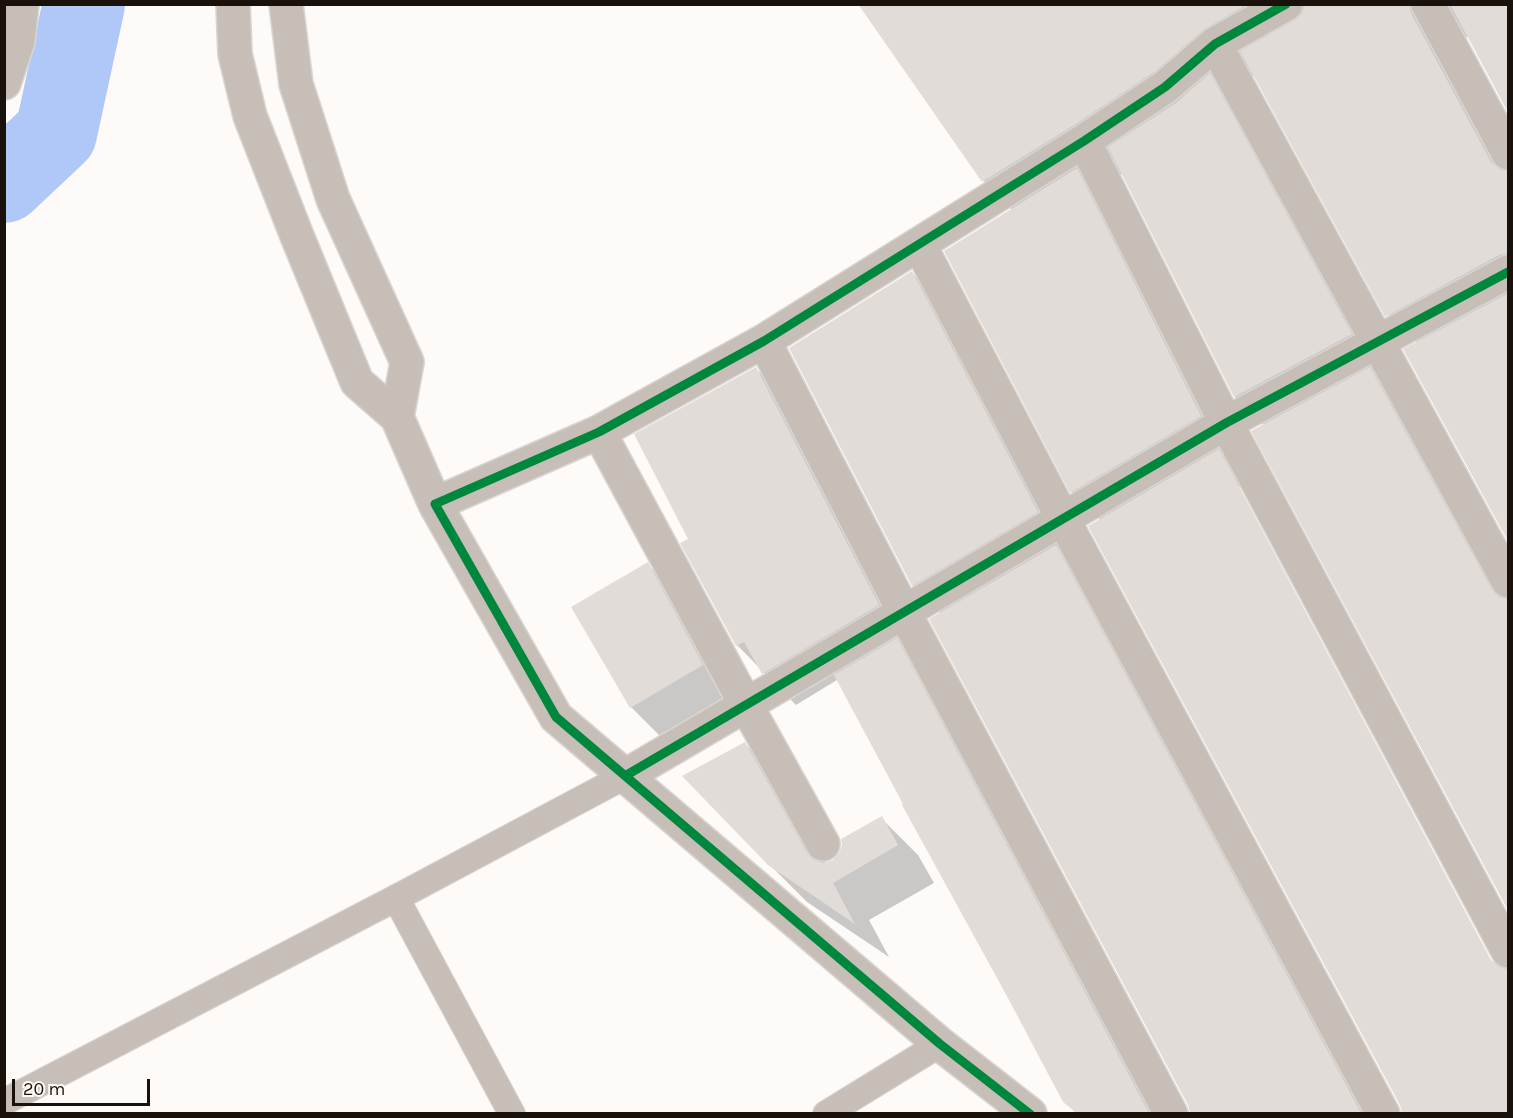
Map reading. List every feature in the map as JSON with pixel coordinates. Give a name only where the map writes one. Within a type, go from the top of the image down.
[{"type":"street","points":[[4,83],[18,41],[22,4]]},
{"type":"street","points":[[233,4],[235,54],[250,116],[357,382],[397,417],[435,504],[556,717],[940,1044],[1030,1113]]},
{"type":"street","points":[[286,4],[296,84],[333,199],[407,362],[397,417]]},
{"type":"street","points":[[435,504],[599,432],[764,341],[1084,141],[1165,87],[1215,44],[1286,4]]},
{"type":"street","points":[[1428,4],[1509,153]]},
{"type":"street","points":[[1215,44],[1509,580]]},
{"type":"street","points":[[1084,141],[1226,423],[1509,951]]},
{"type":"street","points":[[919,244],[1063,519],[1383,1113]]},
{"type":"street","points":[[625,776],[1226,423],[1509,272]]},
{"type":"street","points":[[764,341],[904,612],[1171,1113]]},
{"type":"street","points":[[599,432],[746,705],[824,844]]},
{"type":"lane","points":[[4,1102],[625,776]]},
{"type":"lane","points":[[396,898],[512,1113]]},
{"type":"lane","points":[[826,1113],[940,1044]]},
{"type":"building","points":[[858,4],[1247,4],[1203,30],[1154,72],[982,182]]},
{"type":"building","points":[[1305,4],[1409,4],[1411,13],[1491,162],[1499,169],[1509,172],[1509,253],[1499,255],[1385,317],[1240,51],[1295,20],[1302,14]]},
{"type":"building","points":[[1450,4],[1509,4],[1509,114]]},
{"type":"building","points":[[1210,73],[1352,334],[1234,397],[1108,147],[1176,103]]},
{"type":"building","points":[[1077,168],[1201,416],[1070,493],[944,251]]},
{"type":"building","points":[[912,271],[1038,512],[912,586],[789,348]]},
{"type":"building","points":[[1509,293],[1509,543],[1403,349]]},
{"type":"building","points":[[756,367],[879,605],[762,674],[744,642],[736,646],[680,543],[688,539],[634,434]]},
{"type":"building","points":[[1370,367],[1492,590],[1499,597],[1509,600],[1509,912],[1251,431]]},
{"type":"building","points":[[1219,449],[1491,960],[1499,967],[1509,970],[1509,1113],[1402,1113],[1400,1105],[1088,526]]},
{"type":"building","points":[[1056,545],[1361,1113],[1190,1113],[1188,1105],[929,619]]},
{"type":"building","points":[[648,562],[703,665],[630,708],[571,607]]},
{"type":"building","points":[[897,638],[1149,1113],[1077,1113],[1063,1102],[902,805],[834,675]]},
{"type":"building","points":[[745,742],[807,853],[814,860],[823,863],[833,860],[839,853],[842,845],[841,839],[882,816],[898,845],[833,883],[855,924],[768,865],[682,776]]},
{"type":"waterway","points":[[4,182],[56,133],[84,4]]},
{"type":"cycle path","points":[[1030,1114],[940,1044],[556,717],[435,504],[599,432],[764,341],[1084,141],[1165,87],[1215,44],[1286,4]]},
{"type":"cycle path","points":[[625,776],[1226,423],[1508,272]]}]
